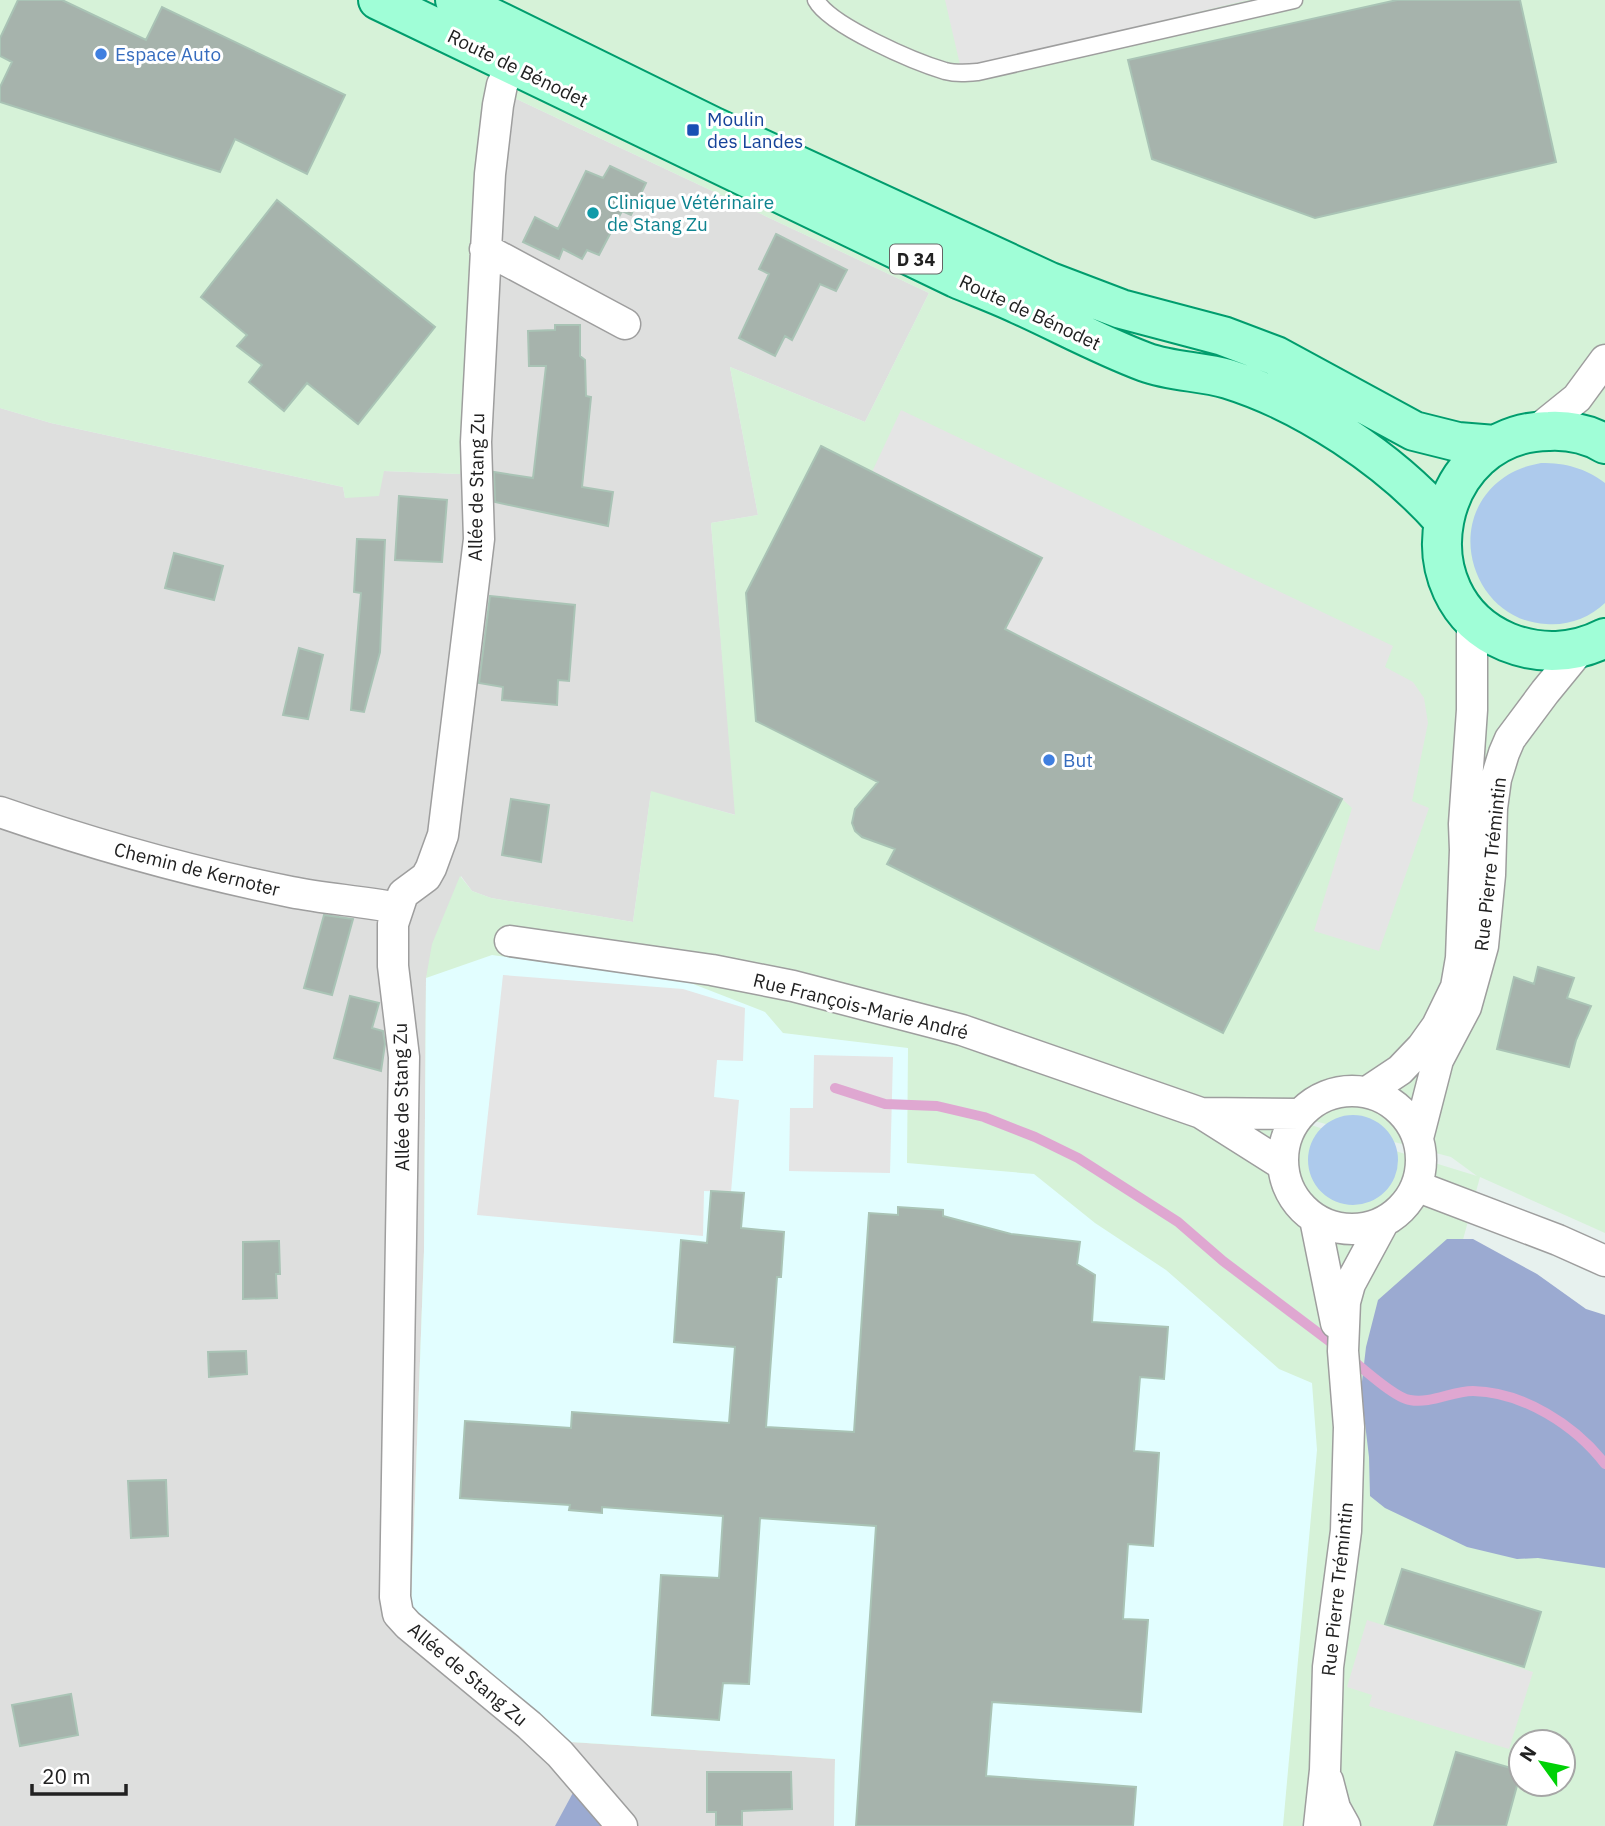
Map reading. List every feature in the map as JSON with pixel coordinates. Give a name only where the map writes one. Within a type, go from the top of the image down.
[{"type":"main road","name":"Route de Bénodet","points":[[378,0],[511,66],[1112,350],[1149,364],[1226,379],[1265,393],[1358,445],[1401,477],[1443,520]]},
{"type":"main road","name":"Route de Bénodet","points":[[469,7],[714,127],[1096,301],[1223,336],[1276,356],[1414,431],[1458,442],[1495,445]]},
{"type":"main road","points":[[1593,643],[1552,652],[1522,648],[1495,636],[1472,618],[1456,597],[1446,573],[1441,546],[1443,520],[1453,491],[1471,465],[1495,445],[1514,436],[1536,431],[1566,430],[1605,444]]},
{"type":"street","points":[[469,7],[508,38],[511,66],[531,57],[665,120],[714,127]]},
{"type":"street","name":"Allée de Stang Zu","points":[[511,66],[502,85],[495,123],[475,442],[479,539],[443,835],[426,877],[407,890],[397,908],[393,924],[392,944],[404,1057],[402,1272],[396,1446],[396,1597],[398,1614],[408,1625],[560,1754],[622,1826]]},
{"type":"street","points":[[485,249],[625,324]]},
{"type":"street","points":[[1536,431],[1577,398],[1605,360]]},
{"type":"street","name":"Rue Pierre Trémintin","points":[[1367,1092],[1400,1070],[1422,1047],[1437,1026],[1456,987],[1461,958],[1464,824],[1472,710],[1472,618]]},
{"type":"street","name":"Rue Pierre Trémintin","points":[[1418,1138],[1437,1060],[1466,1007],[1477,975],[1483,946],[1490,875],[1494,789],[1504,753],[1510,739],[1545,692],[1593,643]]},
{"type":"street","name":"Chemin de Kernoter","points":[[0,812],[73,837],[199,872],[292,892],[397,908]]},
{"type":"street","name":"Rue François-Marie André","points":[[510,941],[712,970],[841,998],[962,1031],[1201,1113],[1283,1166]]},
{"type":"street","points":[[1339,1092],[1367,1092],[1389,1101],[1398,1109],[1418,1138],[1422,1157],[1416,1186],[1399,1212],[1383,1223],[1360,1230],[1336,1228],[1315,1219],[1296,1201],[1284,1176],[1287,1137],[1300,1114],[1323,1097],[1339,1092]]},
{"type":"street","name":"Rue François-Marie André","points":[[1201,1113],[1300,1114]]},
{"type":"street","points":[[1416,1186],[1558,1240],[1605,1261]]},
{"type":"street","name":"Rue Pierre Trémintin","points":[[1315,1219],[1323,1267],[1343,1351]]},
{"type":"street","name":"Rue Pierre Trémintin","points":[[1319,1826],[1325,1770],[1328,1667],[1346,1531],[1349,1427],[1343,1351],[1345,1302],[1350,1284],[1383,1223]]},
{"type":"street","points":[[1325,1770],[1335,1808],[1345,1826]]},
{"type":"lane","points":[[816,0],[824,12],[873,41],[944,70],[962,74],[1294,0]]},
{"type":"shaded area","points":[[0,0],[1605,0],[1605,1233],[1480,1177],[1461,1247],[1605,1537],[1605,1826],[834,1826],[835,1759],[571,1742],[463,1648],[411,1608],[424,1251],[426,978],[432,944],[460,876],[472,891],[491,898],[633,922],[651,791],[735,815],[711,523],[758,515],[730,367],[865,422],[929,293],[487,85],[460,474],[384,471],[379,496],[345,498],[343,487],[51,423],[0,408]],"holes":[[[1223,1097],[1451,1157],[1477,1176]]]},
{"type":"shaded area","points":[[945,0],[1248,0],[961,69]]},
{"type":"shaded area","points":[[487,85],[929,293],[865,422],[730,367],[758,515],[711,523],[736,815],[651,792],[633,922],[491,898],[472,891],[461,876],[426,978],[424,1251],[411,1608],[463,1648],[571,1742],[835,1759],[834,1826],[0,1826],[0,408],[51,423],[343,487],[345,498],[384,471],[460,474]]},
{"type":"shaded area","points":[[901,410],[1393,646],[1385,667],[1413,682],[1424,698],[1428,723],[1412,801],[1429,808],[1379,951],[1314,931],[1352,808],[1342,799],[1005,629],[1042,558],[872,472]]},
{"type":"shaded area","points":[[1541,463],[1575,467],[1605,483],[1605,603],[1585,617],[1562,624],[1522,619],[1501,607],[1486,590],[1475,569],[1471,546],[1472,523],[1481,501],[1508,475]]},
{"type":"shaded area","points":[[492,955],[688,982],[765,1012],[783,1033],[908,1048],[907,1163],[1034,1174],[1095,1223],[1166,1270],[1279,1369],[1312,1383],[1317,1450],[1283,1826],[834,1826],[835,1759],[571,1742],[463,1648],[411,1608],[424,1251],[426,978]]},
{"type":"shaded area","points":[[503,975],[683,989],[745,1008],[743,1061],[717,1060],[714,1097],[739,1100],[731,1192],[704,1191],[703,1236],[477,1215]]},
{"type":"shaded area","points":[[814,1055],[893,1057],[890,1173],[789,1171],[790,1108],[813,1108]]},
{"type":"shaded area","points":[[1353,1115],[1370,1119],[1385,1128],[1394,1143],[1398,1160],[1394,1177],[1385,1192],[1370,1201],[1353,1205],[1336,1201],[1321,1192],[1312,1177],[1308,1160],[1312,1143],[1321,1128],[1336,1119]]},
{"type":"shaded area","points":[[1447,1239],[1473,1239],[1537,1274],[1586,1309],[1605,1315],[1605,1568],[1538,1558],[1517,1559],[1467,1547],[1385,1508],[1370,1496],[1369,1457],[1361,1390],[1366,1347],[1378,1300]]},
{"type":"shaded area","points":[[1367,1620],[1533,1672],[1516,1728],[1507,1728],[1507,1748],[1369,1706],[1372,1695],[1347,1687]]},
{"type":"shaded area","points":[[575,1789],[604,1826],[555,1826]]},
{"type":"building","points":[[18,0],[62,0],[146,40],[162,7],[345,95],[307,174],[235,139],[220,172],[0,102],[0,87],[12,62],[0,56],[0,38]]},
{"type":"building","points":[[1397,0],[1520,0],[1556,162],[1315,218],[1152,159],[1128,60]]},
{"type":"building","name":"Clinique Vétérinaire de Stang Zu","points":[[610,166],[646,183],[631,215],[622,211],[599,255],[587,250],[582,259],[563,249],[559,259],[523,242],[535,217],[558,229],[586,171],[603,178]]},
{"type":"building","points":[[277,200],[435,327],[358,424],[307,383],[284,411],[249,382],[262,365],[237,346],[247,335],[201,297]]},
{"type":"building","points":[[776,234],[847,270],[836,291],[820,284],[792,340],[785,336],[775,356],[739,338],[769,274],[759,269]]},
{"type":"building","points":[[555,325],[580,325],[580,356],[585,360],[586,396],[591,397],[582,487],[613,492],[608,526],[495,502],[494,472],[533,478],[546,366],[529,366],[528,331],[555,330]]},
{"type":"building","name":"But","points":[[821,446],[1042,558],[1005,629],[1342,799],[1223,1033],[887,864],[895,849],[862,837],[855,831],[852,823],[855,809],[878,782],[756,721],[746,593]]},
{"type":"building","points":[[399,496],[447,500],[442,562],[395,560]]},
{"type":"building","points":[[357,539],[385,540],[380,652],[364,712],[351,710],[361,593],[354,592]]},
{"type":"building","points":[[174,553],[223,566],[214,600],[165,588]]},
{"type":"building","points":[[490,596],[575,605],[569,681],[558,680],[557,705],[502,700],[503,687],[479,683]]},
{"type":"building","points":[[299,648],[323,655],[308,719],[283,715]]},
{"type":"building","points":[[511,799],[549,805],[541,862],[502,855]]},
{"type":"building","points":[[324,915],[353,919],[332,995],[304,988]]},
{"type":"building","points":[[1538,967],[1574,978],[1567,998],[1591,1006],[1576,1040],[1569,1067],[1497,1049],[1514,977],[1534,984]]},
{"type":"building","points":[[350,996],[379,1003],[372,1028],[383,1031],[385,1044],[381,1071],[334,1058]]},
{"type":"building","points":[[711,1191],[744,1193],[741,1228],[784,1232],[781,1277],[777,1277],[766,1427],[854,1432],[869,1213],[898,1215],[898,1207],[943,1210],[943,1216],[1011,1234],[1080,1242],[1077,1264],[1095,1275],[1092,1322],[1168,1327],[1164,1379],[1140,1377],[1134,1451],[1159,1453],[1153,1546],[1128,1544],[1123,1619],[1148,1620],[1141,1712],[992,1702],[986,1776],[1136,1787],[1133,1826],[856,1826],[876,1526],[760,1518],[749,1684],[723,1683],[719,1720],[652,1715],[661,1575],[719,1578],[723,1516],[602,1507],[602,1513],[569,1510],[570,1505],[460,1498],[465,1421],[571,1428],[572,1412],[729,1423],[735,1347],[674,1342],[681,1240],[707,1243]]},
{"type":"building","points":[[279,1241],[280,1274],[276,1274],[277,1298],[243,1299],[243,1242]]},
{"type":"building","points":[[246,1351],[247,1374],[209,1377],[208,1352]]},
{"type":"building","points":[[166,1480],[168,1536],[131,1538],[128,1481]]},
{"type":"building","points":[[1402,1569],[1541,1612],[1524,1667],[1385,1624]]},
{"type":"building","points":[[71,1694],[78,1735],[20,1746],[12,1705]]},
{"type":"building","points":[[1456,1752],[1507,1767],[1507,1798],[1514,1798],[1506,1826],[1434,1826]]},
{"type":"building","points":[[707,1772],[791,1772],[792,1809],[742,1811],[742,1826],[716,1826],[716,1812],[707,1812]]},
{"type":"waterway","points":[[835,1088],[885,1104],[937,1106],[984,1117],[1078,1158],[1178,1222],[1223,1261],[1337,1347]]},
{"type":"waterway","points":[[1349,1357],[1387,1388],[1410,1400],[1426,1400],[1473,1391],[1510,1397],[1529,1404],[1579,1436],[1605,1464]]},
{"type":"place","name":"Espace Auto","points":[[101,54]]},
{"type":"place","name":"Moulin des Landes","points":[[693,130]]},
{"type":"place","name":"Clinique Vétérinaire de Stang Zu","points":[[593,213]]},
{"type":"place","name":"But","points":[[1049,760]]}]
